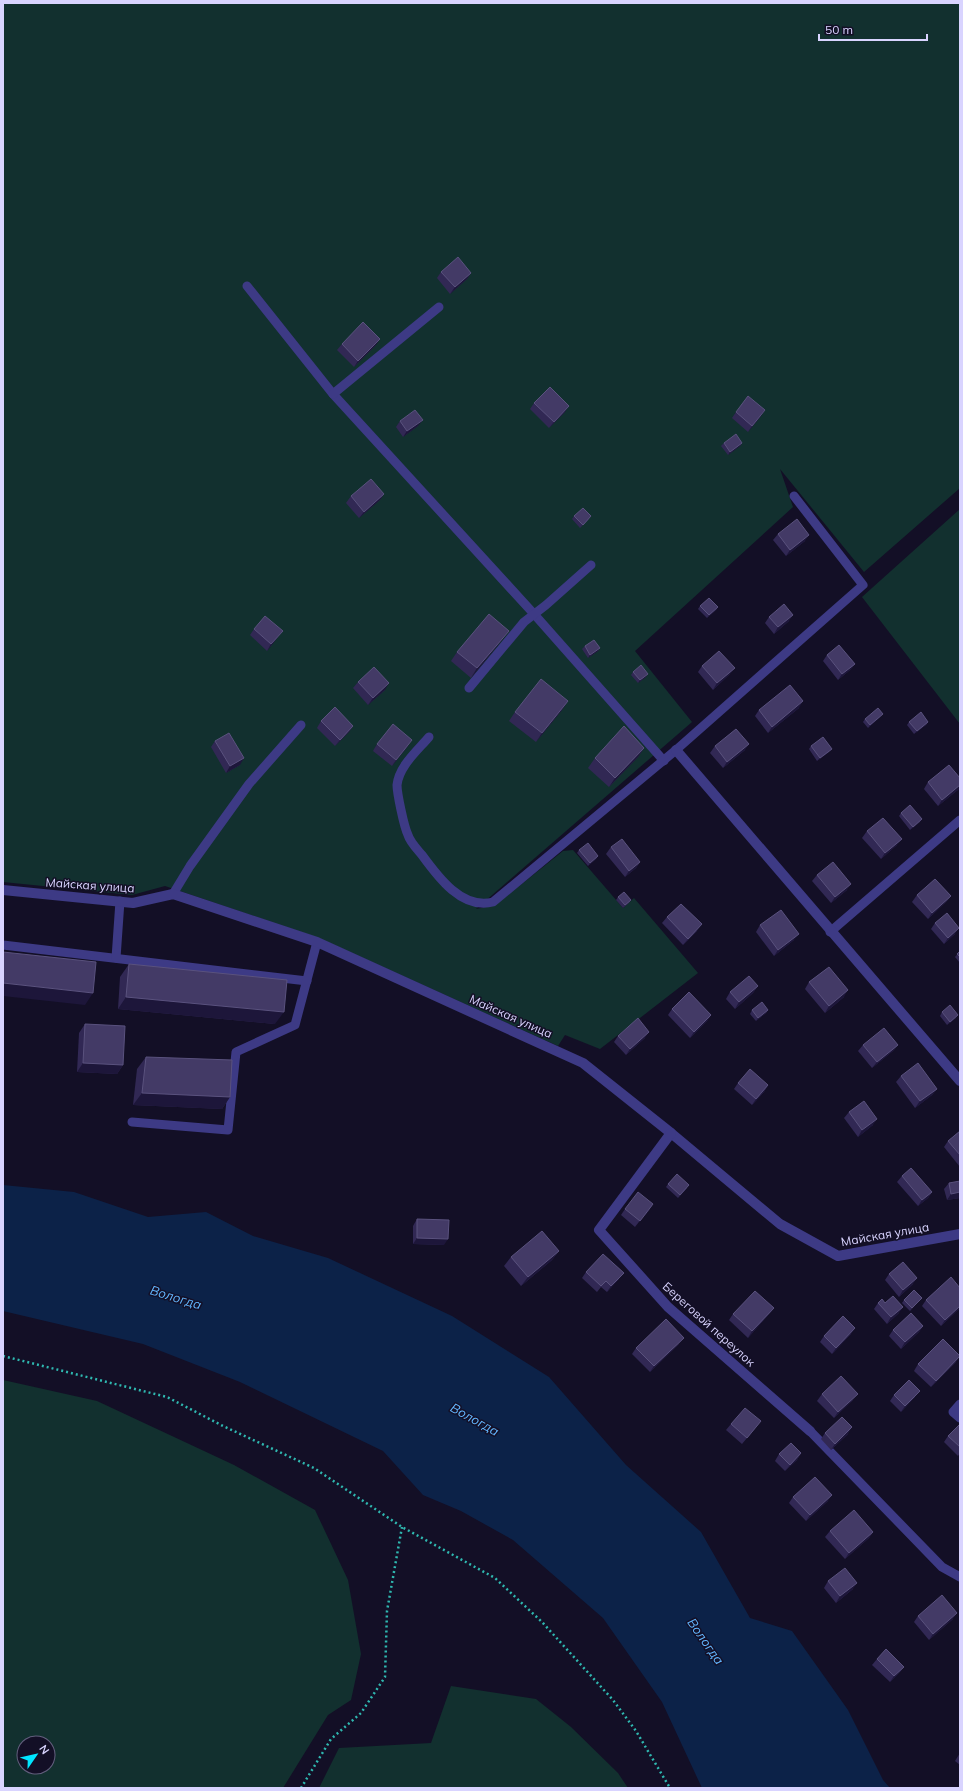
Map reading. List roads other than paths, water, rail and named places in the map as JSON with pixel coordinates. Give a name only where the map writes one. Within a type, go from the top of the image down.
[{"type":"street","points":[[676,750],[830,932],[960,1081]]},
{"type":"street","name":"Майская улица","points":[[3,890],[133,903],[173,894],[317,942],[583,1063],[671,1133],[780,1224],[838,1256],[960,1234]]},
{"type":"street","name":"Береговой переулок","points":[[671,1133],[599,1230],[668,1307],[810,1431]]},
{"type":"lane","points":[[247,286],[333,394],[534,614],[664,760]]},
{"type":"lane","points":[[333,394],[439,307]]},
{"type":"lane","points":[[429,737],[404,766],[397,784],[408,836],[438,878],[457,893],[476,903],[485,904],[493,902],[676,750],[863,585],[794,496]]},
{"type":"lane","points":[[469,688],[524,622],[546,605],[591,565]]},
{"type":"lane","points":[[173,894],[190,866],[249,784],[301,725]]},
{"type":"lane","points":[[830,932],[960,820]]},
{"type":"lane","points":[[116,958],[120,902]]},
{"type":"lane","points":[[132,1122],[228,1130],[236,1052],[295,1025],[317,942]]},
{"type":"lane","points":[[3,945],[307,981]]},
{"type":"lane","points":[[960,1404],[953,1412],[960,1418]]},
{"type":"lane","points":[[810,1431],[942,1568],[960,1577]]},
{"type":"water","name":"Вологда","points":[[3,1185],[74,1192],[148,1217],[206,1212],[253,1236],[328,1258],[452,1316],[549,1377],[626,1465],[701,1532],[750,1618],[792,1631],[848,1710],[883,1780],[890,1788],[702,1788],[662,1702],[603,1618],[513,1540],[461,1511],[423,1495],[383,1451],[240,1382],[143,1344],[3,1311]]}]
